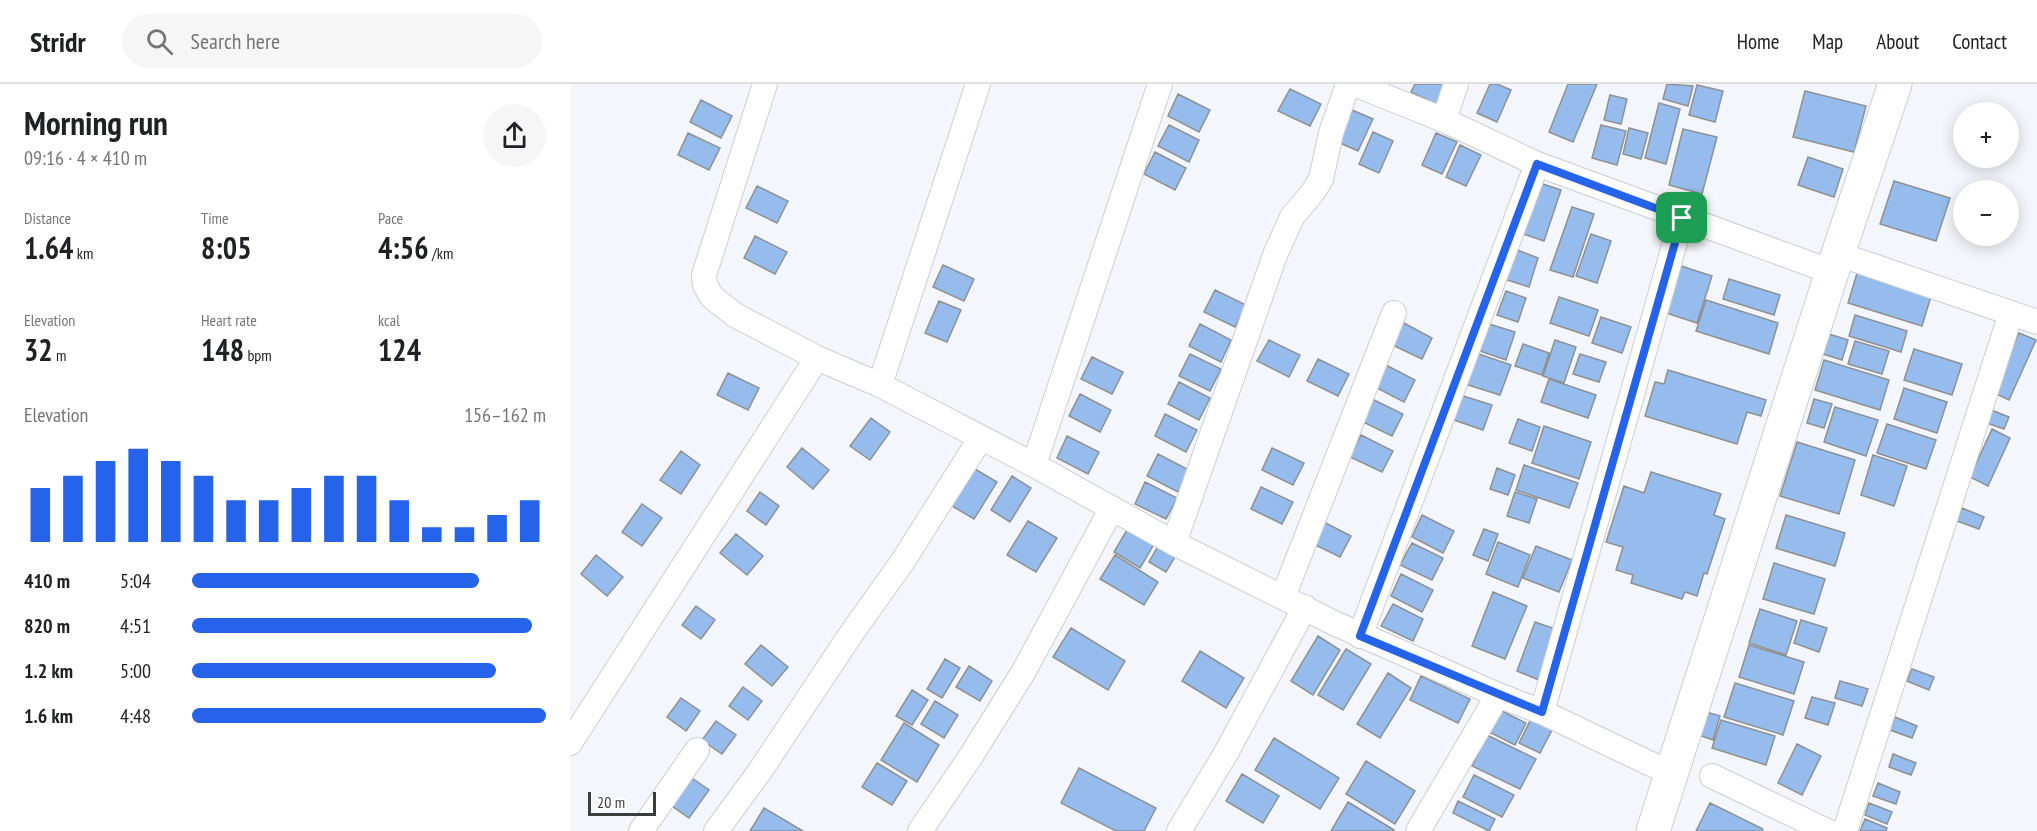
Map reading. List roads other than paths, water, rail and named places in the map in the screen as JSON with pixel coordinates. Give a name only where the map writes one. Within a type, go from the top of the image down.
[{"type":"street","points":[[765,84],[704,275],[705,285],[712,297],[735,315],[816,358],[880,385],[980,439],[1034,465],[1174,543],[1360,636],[1498,695],[1675,766],[1710,775],[1827,831]]},
{"type":"street","points":[[880,385],[978,84]]},
{"type":"street","points":[[1034,465],[1160,84]]},
{"type":"street","points":[[1174,543],[1275,255],[1292,217],[1321,179],[1330,133],[1347,84]]},
{"type":"street","points":[[1354,84],[1444,120],[1537,164],[1682,218],[2037,322]]},
{"type":"street","points":[[1444,120],[1456,84]]},
{"type":"street","points":[[1653,831],[1835,263],[1895,84]]},
{"type":"street","points":[[1360,636],[1537,164]]},
{"type":"street","points":[[1542,712],[1682,218]]},
{"type":"street","points":[[1283,597],[1394,313]]},
{"type":"street","points":[[1845,831],[2011,313]]},
{"type":"street","points":[[570,743],[816,358]]},
{"type":"street","points":[[716,831],[760,771],[849,637],[903,561],[980,439]]},
{"type":"street","points":[[920,831],[971,756],[1024,670],[1112,508]]},
{"type":"street","points":[[1179,831],[1226,753],[1305,607]]},
{"type":"street","points":[[1418,831],[1498,695]]},
{"type":"street","points":[[641,831],[697,750]]}]
